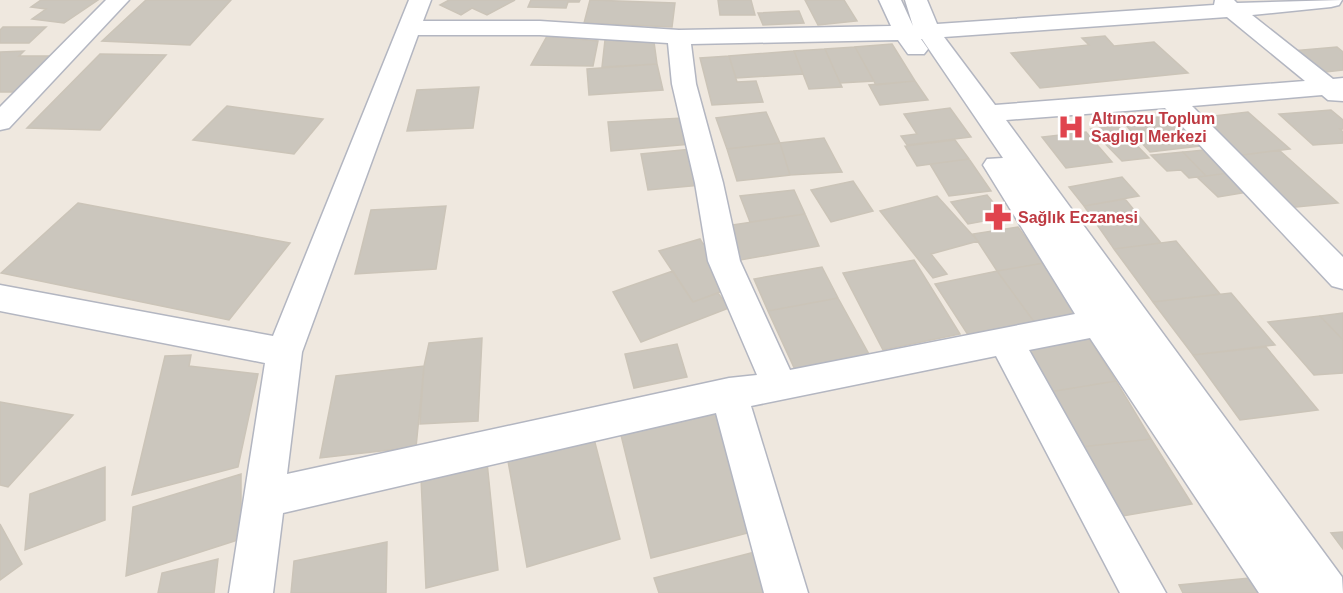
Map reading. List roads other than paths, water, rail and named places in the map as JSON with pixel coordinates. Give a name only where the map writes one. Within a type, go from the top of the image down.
[{"type":"street","points":[[0,122],[10,100],[118,0]]},
{"type":"street","points":[[890,0],[986,114],[1326,593]]},
{"type":"street","points":[[916,0],[917,33],[990,155],[1098,323],[1285,593]]},
{"type":"street","points":[[251,593],[284,352],[415,14],[540,28],[679,36],[917,33],[1226,5],[1331,0]]},
{"type":"street","points":[[1226,5],[1338,91]]},
{"type":"street","points":[[679,36],[684,84],[709,183],[724,261],[780,387]]},
{"type":"street","points":[[986,114],[1172,100],[1338,91]]},
{"type":"street","points":[[1172,100],[1343,277]]},
{"type":"street","points":[[0,298],[284,352]]},
{"type":"street","points":[[265,498],[729,394],[780,387],[1098,323]]},
{"type":"street","points":[[1005,340],[1144,593]]},
{"type":"street","points":[[729,394],[786,593]]},
{"type":"place","name":"Altınozu Toplum Saglıgı Merkezi","points":[[1071,127]]},
{"type":"place","name":"Sağlık Eczanesi","points":[[998,217]]}]
